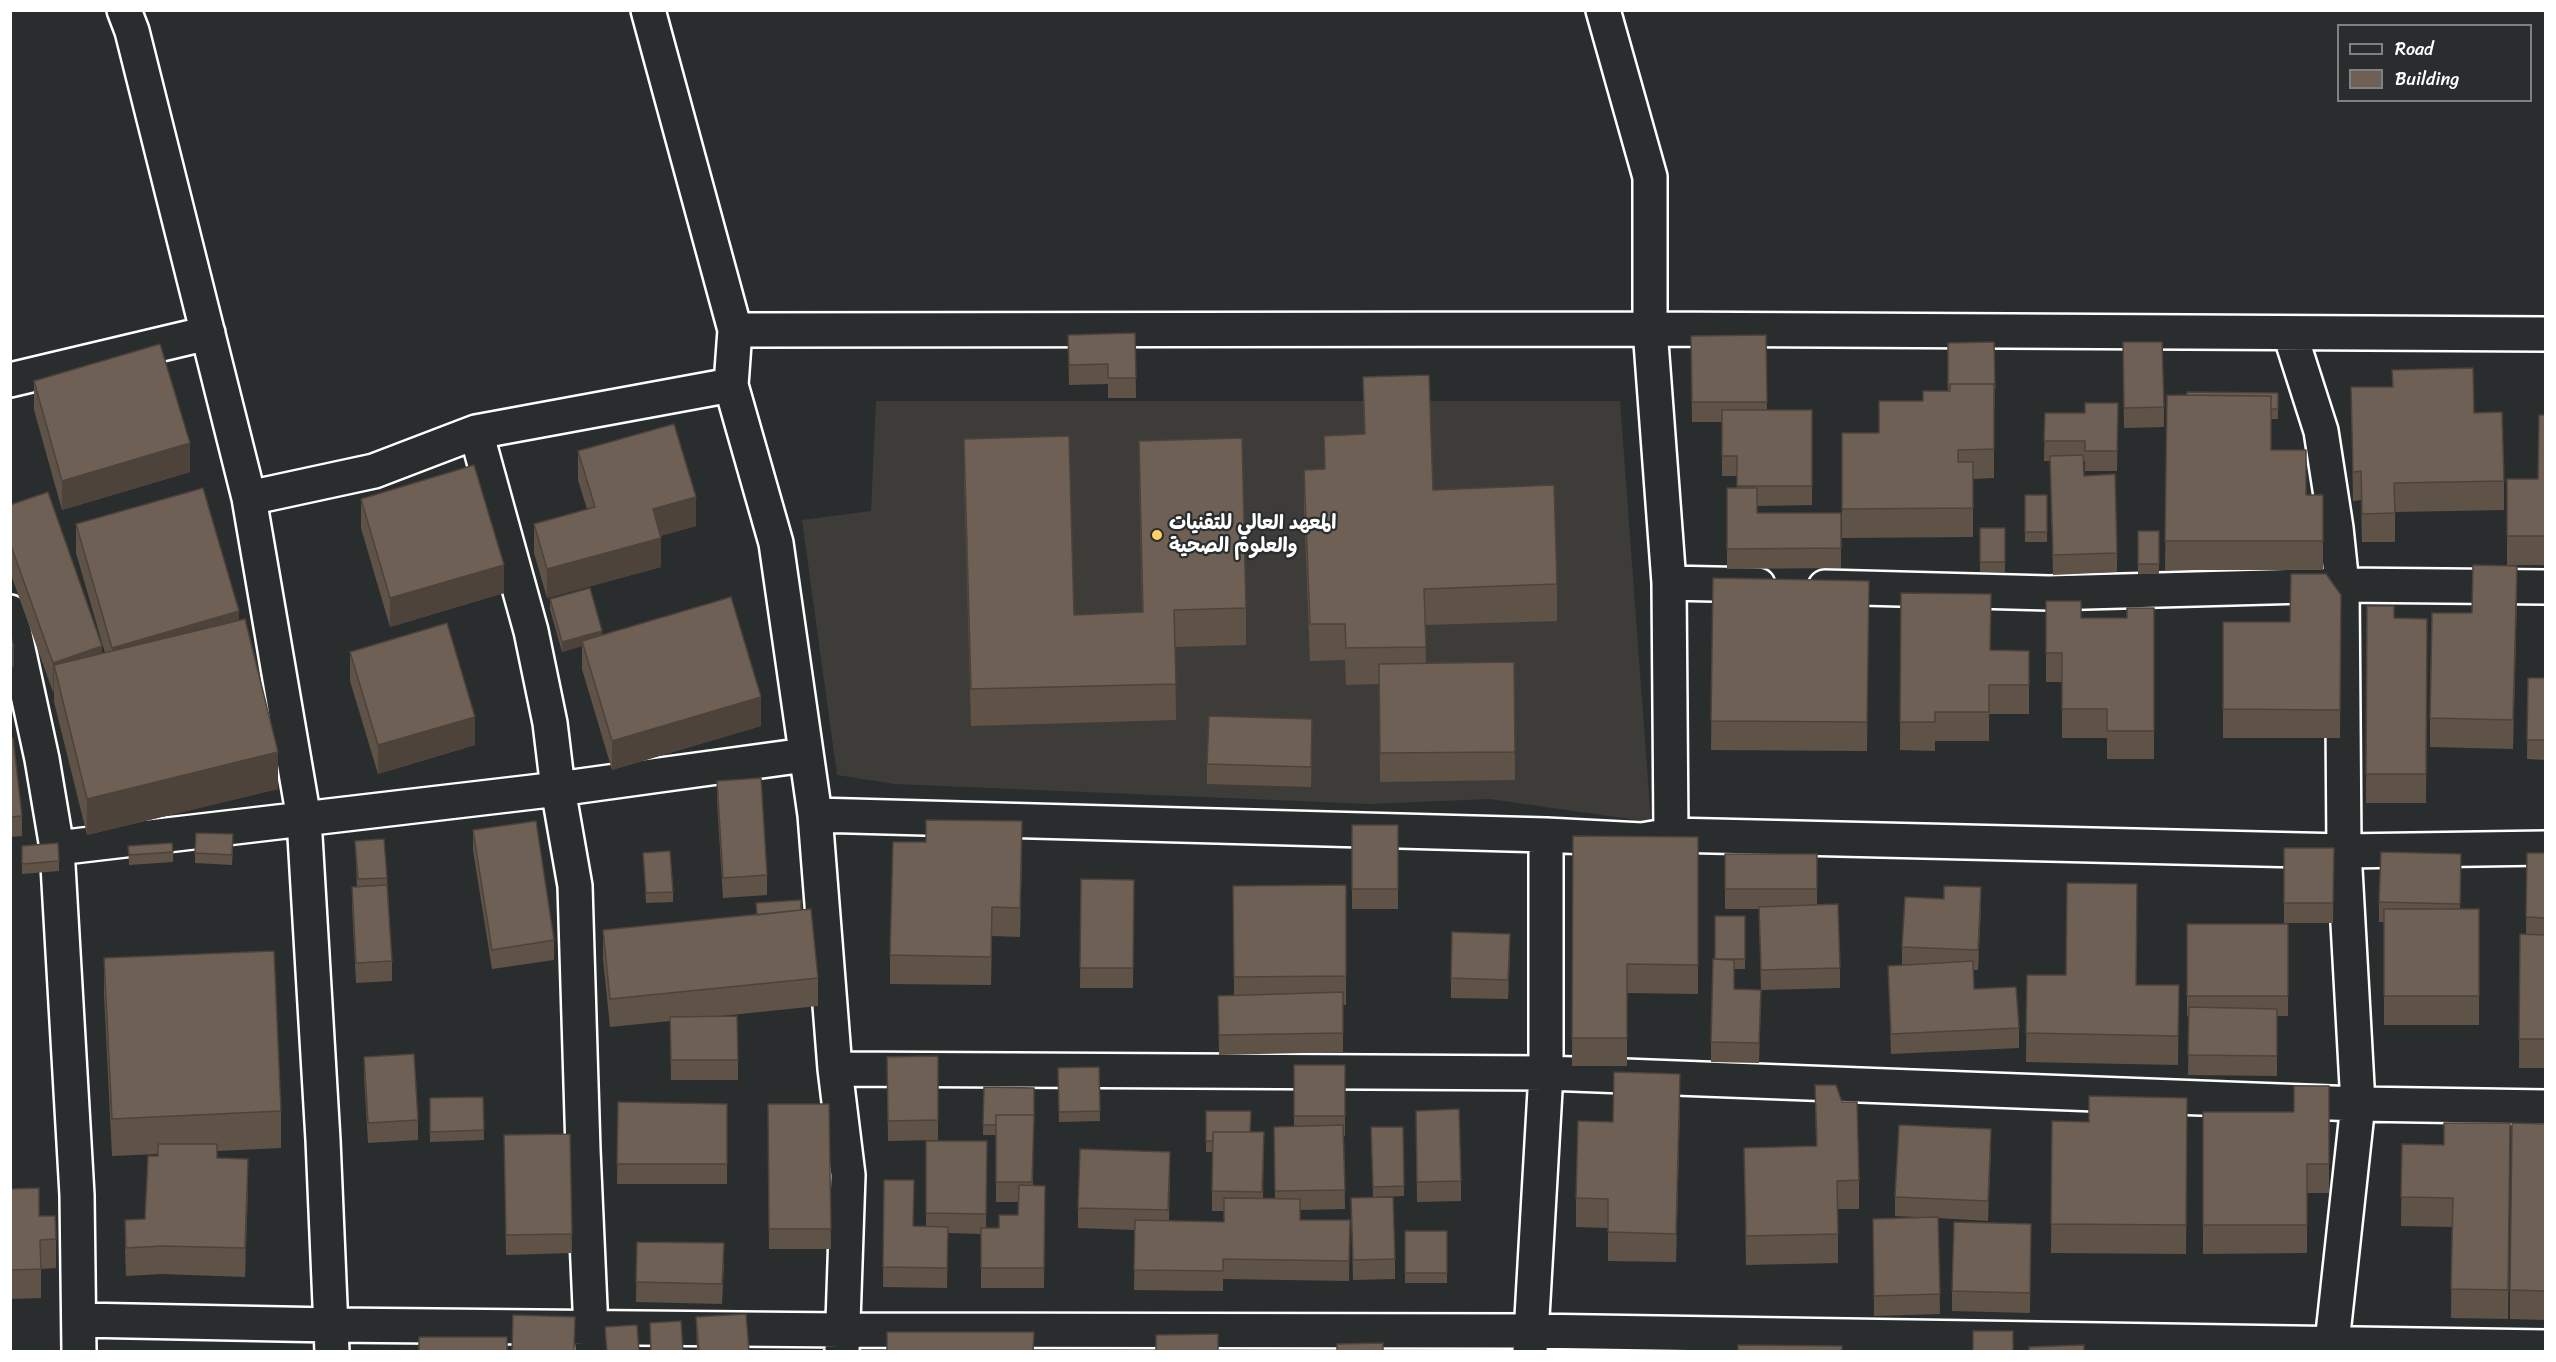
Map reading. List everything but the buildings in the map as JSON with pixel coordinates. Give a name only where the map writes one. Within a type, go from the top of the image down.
[{"type":"street","points":[[124,10],[132,31],[249,498],[304,819],[332,1338]]},
{"type":"street","points":[[648,10],[735,330],[731,386],[776,543],[815,815],[835,1068],[848,1175],[842,1341]]},
{"type":"street","points":[[1603,10],[1650,177],[1650,329],[1669,583],[1671,836]]},
{"type":"street","points":[[735,330],[1650,329],[2546,334]]},
{"type":"street","points":[[10,380],[208,333]]},
{"type":"street","points":[[2290,334],[2322,431],[2342,585],[2344,851],[2358,1104],[2331,1347]]},
{"type":"street","points":[[249,498],[374,471],[476,432],[731,386]]},
{"type":"street","points":[[476,432],[531,631],[550,723],[558,789],[575,886],[583,1150],[592,1339]]},
{"type":"street","points":[[1669,583],[2049,593],[2342,585],[2546,588]]},
{"type":"street","points":[[10,612],[42,759],[57,848],[76,1183],[79,1336],[2546,1347]]},
{"type":"street","points":[[57,848],[558,789],[805,755]]},
{"type":"street","points":[[815,815],[1642,840],[1671,836],[2344,851],[2546,848]]},
{"type":"street","points":[[1530,1341],[1546,1073],[1546,836]]},
{"type":"street","points":[[835,1068],[1546,1073],[2358,1104],[2546,1107]]},
{"type":"shaded area","points":[[876,401],[1620,401],[1651,822],[1490,799],[1369,804],[895,784],[837,775],[802,520],[871,511]]},
{"type":"place","name":"المعهد العالي للتقنيات والعلوم الصحية","points":[[1157,535]]}]
